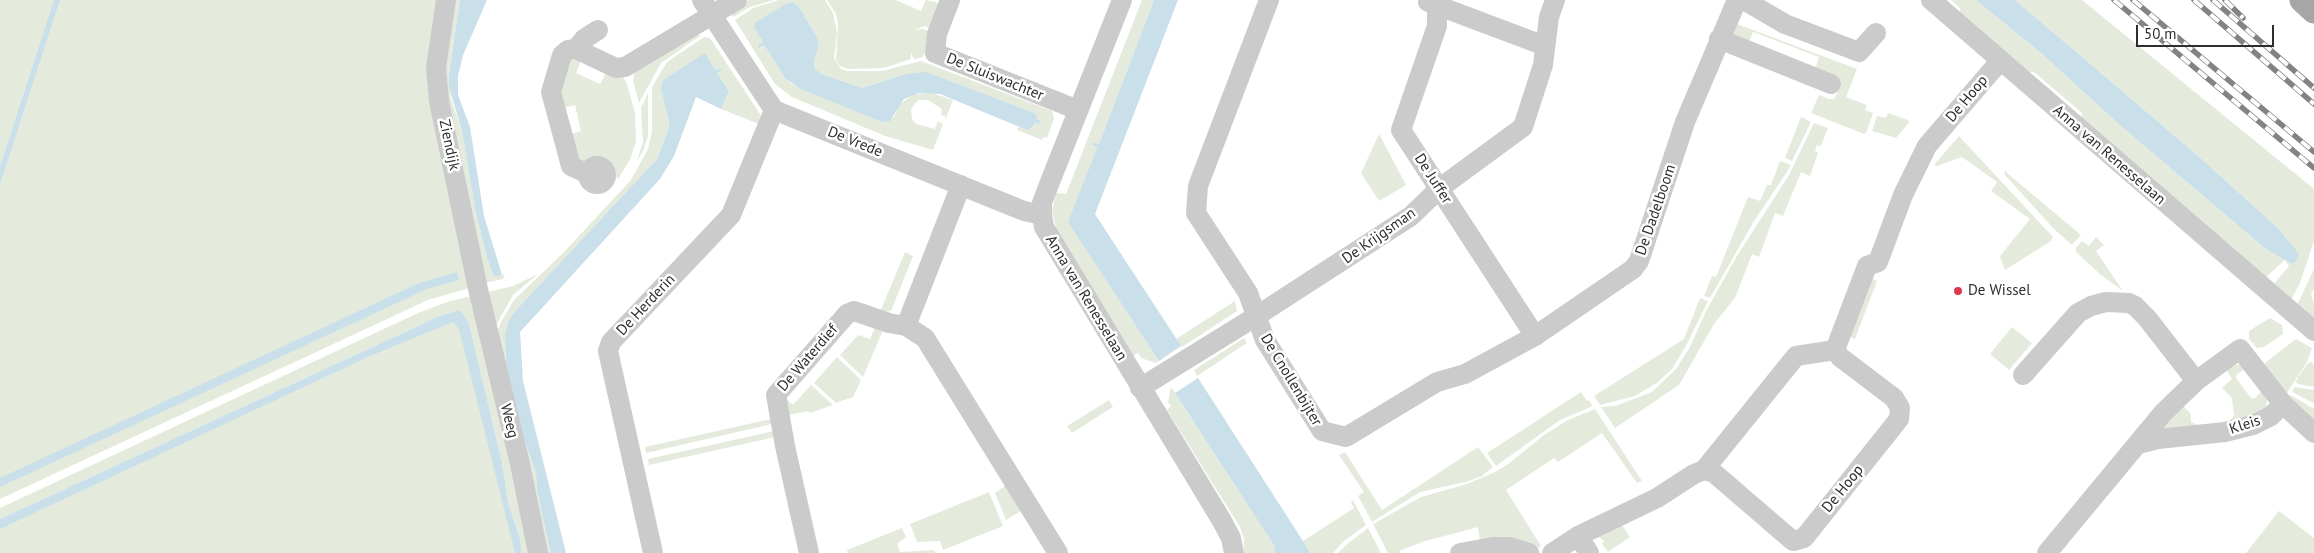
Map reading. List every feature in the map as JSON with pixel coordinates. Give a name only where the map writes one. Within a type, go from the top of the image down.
[{"type":"main road","points":[[2302,0],[2314,11]]},
{"type":"street","name":"Ziendijk","points":[[446,0],[436,80],[478,289]]},
{"type":"street","points":[[588,174],[571,166],[551,92],[562,55],[568,50],[576,50],[616,68],[625,66],[707,8],[737,0]]},
{"type":"street","name":"De Sluiswachter","points":[[949,0],[938,34],[935,52],[1078,110]]},
{"type":"street","points":[[1042,215],[1048,187],[1122,0]]},
{"type":"street","name":"De Cnollenbijter","points":[[1269,0],[1198,186],[1196,213],[1248,294],[1265,340],[1322,431],[1346,437],[1437,382],[1465,374],[1535,336]]},
{"type":"street","name":"De Krijgsman","points":[[1140,388],[1412,216],[1440,188],[1523,128],[1542,65],[1549,18],[1555,0]]},
{"type":"street","name":"De Dadelboom","points":[[1535,336],[1633,269],[1639,261],[1685,122],[1736,0]]},
{"type":"street","points":[[1744,0],[1785,24],[1859,52],[1876,33]]},
{"type":"street","name":"Anna van Renesselaan","points":[[1931,0],[2287,310],[2314,331]]},
{"type":"street","name":"De Juffer","points":[[1433,2],[1545,46]]},
{"type":"street","name":"De Juffer","points":[[1433,2],[1437,26],[1401,130],[1535,336]]},
{"type":"street","points":[[707,8],[774,110]]},
{"type":"street","points":[[576,50],[584,39],[598,30]]},
{"type":"street","points":[[1719,39],[1831,84]]},
{"type":"street","name":"De Hoop","points":[[1704,470],[1714,473],[1793,540],[1804,538],[1899,419],[1900,408],[1894,398],[1840,358],[1835,350],[1867,266],[1878,262],[1903,195],[1927,146],[2000,61]]},
{"type":"street","name":"De Vrede","points":[[774,110],[1024,211],[1042,215]]},
{"type":"street","name":"De Herderin","points":[[653,553],[608,351],[611,342],[731,215],[774,110]]},
{"type":"street","points":[[906,326],[961,185]]},
{"type":"street","name":"Anna van Renesselaan","points":[[1042,215],[1044,227],[1222,521],[1230,538],[1234,553]]},
{"type":"street","name":"Weeg","points":[[478,289],[520,464],[538,553]]},
{"type":"street","points":[[2023,374],[2078,313],[2091,306],[2106,302],[2129,303],[2135,306],[2147,318],[2196,381]]},
{"type":"street","name":"De Waterdief","points":[[809,553],[785,446],[776,395],[847,314],[859,312],[889,323],[906,326],[925,338],[1058,553]]},
{"type":"street","points":[[2047,553],[2163,413],[2196,381],[2240,349],[2283,404],[2314,433]]},
{"type":"street","points":[[1552,553],[1583,545],[1694,474],[1704,470],[1796,356],[1835,350]]},
{"type":"street","name":"Kleis","points":[[2138,444],[2158,439],[2225,432],[2254,425],[2271,416],[2283,404]]},
{"type":"street","points":[[1460,553],[1493,547],[1510,547],[1529,553]]},
{"type":"green space","points":[[0,0],[440,0],[432,63],[473,287],[428,300],[0,499]]},
{"type":"green space","points":[[449,0],[460,0],[449,74],[451,99],[462,131],[475,209],[487,258],[494,277],[505,274],[503,279],[481,284],[440,82]]},
{"type":"green space","points":[[749,0],[774,0],[750,7],[733,17],[730,12]]},
{"type":"green space","points":[[779,0],[825,0],[833,13],[837,32],[834,58],[841,69],[848,71],[882,71],[921,61],[1052,111],[1054,119],[1047,138],[1044,137],[1042,140],[1017,130],[1018,127],[1027,130],[906,74],[862,88],[822,74],[815,69],[814,61],[819,46],[817,37],[799,7],[754,28],[763,42],[760,48],[764,45],[786,79],[792,84],[882,122],[894,117],[900,104],[914,94],[932,93],[953,100],[945,120],[945,116],[941,115],[942,109],[928,100],[918,100],[911,109],[912,119],[916,124],[935,129],[938,121],[943,124],[933,150],[885,136],[792,97],[775,84],[735,20],[753,8]]},
{"type":"green space","points":[[827,0],[896,0],[921,11],[926,0],[936,2],[939,6],[933,30],[925,26],[915,30],[923,29],[932,32],[923,57],[914,59],[911,53],[911,59],[884,68],[848,69],[840,66],[836,60],[838,24],[836,14]]},
{"type":"green space","points":[[1142,0],[1154,0],[1099,144],[1093,142],[1092,146],[1097,148],[1069,222],[1159,361],[1156,363],[1141,358],[1138,353],[1133,356],[1058,235],[1052,212],[1056,193],[1066,194]]},
{"type":"green space","points":[[1951,0],[1976,0],[2041,53],[2122,127],[2266,249],[2285,260],[2265,278],[2082,119],[2082,113],[2034,72],[2025,72],[1960,15],[1960,8]]},
{"type":"green space","points":[[2015,0],[2082,0],[2314,189],[2314,241],[2300,283],[2291,300],[2273,285],[2289,266],[2285,260],[2290,263],[2292,245],[2280,230],[2196,154]]},
{"type":"green space","points":[[1737,24],[1857,69],[1846,97],[1867,105],[1865,110],[1873,113],[1866,133],[1864,134],[1811,113],[1819,95],[1834,99],[1841,86],[1841,81],[1837,76],[1819,69],[1815,70],[1819,57],[1753,32],[1748,44],[1733,35]]},
{"type":"green space","points":[[697,31],[700,36],[661,63],[639,103],[633,81],[635,70]]},
{"type":"green space","points":[[704,37],[710,38],[760,114],[759,124],[721,109],[729,91],[717,73],[721,70],[720,68],[661,90],[669,121],[668,130],[657,159],[508,321],[505,336],[506,364],[523,436],[536,473],[537,490],[551,553],[542,553],[494,341],[501,322],[514,300],[564,252],[631,180],[648,149],[652,131],[652,87],[667,62]]},
{"type":"green space","points":[[576,59],[581,61],[576,73],[600,84],[606,73],[622,75],[627,84],[635,113],[636,141],[630,160],[618,179],[613,174],[610,165],[603,159],[595,157],[581,162],[568,135],[581,131],[575,105],[563,108],[558,91],[570,61]]},
{"type":"green space","points":[[648,93],[648,137],[637,161],[643,142],[641,108]]},
{"type":"green space","points":[[1888,113],[1910,121],[1896,138],[1872,131],[1877,116],[1886,118]]},
{"type":"green space","points":[[1801,117],[1811,122],[1792,161],[1785,158]]},
{"type":"green space","points":[[1814,123],[1828,128],[1821,146],[1817,145],[1815,151],[1818,153],[1810,176],[1801,172],[1783,216],[1775,213],[1759,257],[1752,254],[1735,298],[1714,324],[1679,385],[1615,428],[1601,407],[1615,406],[1652,392],[1676,369],[1690,347],[1706,311],[1737,256],[1789,175]]},
{"type":"green space","points":[[1379,134],[1406,185],[1379,201],[1361,173]]},
{"type":"green space","points":[[1959,136],[2053,237],[2051,241],[2005,270],[2000,256],[2030,219],[1991,191],[1997,182],[1962,157],[1937,166],[1934,165]]},
{"type":"green space","points":[[1780,161],[1791,165],[1754,221],[1710,298],[1704,296],[1712,276],[1716,277],[1748,197],[1760,201],[1767,185],[1771,185]]},
{"type":"green space","points":[[2006,170],[2007,173],[2081,235],[2072,245],[2054,229],[2004,174]]},
{"type":"green space","points":[[2096,237],[2104,245],[2096,251],[2123,291],[2101,275],[2076,252],[2076,248],[2082,241],[2089,246]]},
{"type":"green space","points":[[905,252],[913,256],[891,311],[880,312]]},
{"type":"green space","points":[[2314,269],[2314,288],[2311,294],[2314,304],[2314,319],[2297,305]]},
{"type":"green space","points":[[538,274],[513,295],[494,329],[488,292],[513,286]]},
{"type":"green space","points":[[1868,277],[1877,281],[1855,339],[1846,335]]},
{"type":"green space","points":[[472,296],[534,553],[522,553],[520,539],[508,502],[502,463],[469,323],[460,310],[442,315],[0,519],[0,508],[418,313],[450,301]]},
{"type":"green space","points":[[1700,298],[1708,301],[1687,344],[1672,369],[1658,382],[1635,396],[1600,405],[1594,396],[1684,339]]},
{"type":"green space","points":[[1235,301],[1237,311],[1182,347],[1176,339]]},
{"type":"green space","points":[[458,315],[517,553],[0,553],[0,525]]},
{"type":"green space","points":[[2270,318],[2282,325],[2283,334],[2264,347],[2257,348],[2249,339],[2249,331]]},
{"type":"green space","points":[[876,325],[884,328],[863,377],[840,355],[858,335],[870,339]]},
{"type":"green space","points":[[2012,327],[2032,343],[2009,370],[1990,354]]},
{"type":"green space","points":[[1244,338],[1247,343],[1197,376],[1194,370]]},
{"type":"green space","points":[[2296,339],[2312,348],[2307,362],[2285,396],[2265,366],[2265,363]]},
{"type":"green space","points":[[837,357],[861,380],[853,397],[836,403],[814,383]]},
{"type":"green space","points":[[2312,362],[2314,365],[2314,387],[2298,384],[2296,382],[2298,377],[2308,363]]},
{"type":"green space","points":[[2235,364],[2242,366],[2243,370],[2236,375],[2236,378],[2251,398],[2254,399],[2262,391],[2267,400],[2266,408],[2262,414],[2229,421],[2234,416],[2232,398],[2222,388],[2232,379],[2226,369]]},
{"type":"green space","points":[[811,385],[833,405],[810,413],[808,411],[784,416],[783,396],[793,405]]},
{"type":"green space","points":[[1171,387],[1275,547],[1275,553],[1244,553],[1244,539],[1240,527],[1167,410],[1171,406],[1168,402]]},
{"type":"green space","points":[[2294,387],[2314,390],[2314,403],[2292,392]]},
{"type":"green space","points":[[1581,392],[1587,401],[1589,400],[1592,405],[1591,407],[1560,420],[1496,466],[1487,453]]},
{"type":"green space","points":[[2291,395],[2314,409],[2314,426],[2288,399]]},
{"type":"green space","points":[[1109,400],[1113,407],[1072,433],[1067,426]]},
{"type":"green space","points":[[2182,405],[2191,414],[2191,422],[2196,424],[2192,430],[2159,430]]},
{"type":"green space","points":[[1595,409],[1642,481],[1637,483],[1602,433],[1558,462],[1554,458],[1506,490],[1541,546],[1538,548],[1522,542],[1480,541],[1478,527],[1422,542],[1399,551],[1400,553],[1388,553],[1373,524],[1421,497],[1467,484],[1495,472],[1507,465],[1544,435],[1568,420]]},
{"type":"green space","points":[[771,419],[772,424],[646,453],[645,447]]},
{"type":"green space","points":[[774,431],[775,437],[649,465],[648,459]]},
{"type":"green space","points":[[1478,447],[1493,467],[1482,476],[1466,482],[1420,492],[1372,522],[1358,496],[1364,492],[1339,455],[1345,452],[1382,510]]},
{"type":"green space","points":[[1008,484],[1024,509],[1006,520],[995,493]]},
{"type":"green space","points":[[989,492],[1003,526],[943,550],[940,541],[917,542],[910,524]]},
{"type":"green space","points":[[1353,500],[1366,525],[1344,541],[1333,553],[1310,553],[1303,541],[1354,508],[1351,502]]},
{"type":"green space","points":[[2279,511],[2314,538],[2314,553],[2246,553]]},
{"type":"green space","points":[[1618,519],[1630,537],[1608,552],[1602,544],[1604,541],[1596,534]]},
{"type":"green space","points":[[902,528],[906,537],[897,544],[900,552],[934,550],[936,553],[848,553],[847,550]]},
{"type":"green space","points":[[1368,528],[1381,553],[1338,553],[1346,545]]},
{"type":"water","points":[[54,0],[60,0],[0,184],[0,167]]},
{"type":"water","points":[[460,0],[487,0],[463,55],[458,76],[458,95],[470,127],[484,216],[502,275],[494,277],[487,258],[475,209],[462,131],[449,87],[449,74]]},
{"type":"water","points":[[1154,0],[1178,0],[1095,214],[1181,346],[1159,361],[1068,222],[1097,148],[1092,145],[1093,142],[1099,144]]},
{"type":"water","points":[[1976,0],[2015,0],[2196,154],[2280,230],[2299,254],[2294,263],[2290,263],[2266,249],[2122,127],[2041,53]]},
{"type":"water","points":[[792,2],[799,7],[817,37],[819,46],[814,61],[815,69],[822,74],[862,88],[906,74],[926,72],[1034,113],[1037,116],[1036,119],[1041,121],[1039,124],[1035,122],[1027,130],[940,94],[919,93],[904,99],[890,121],[882,122],[801,89],[786,79],[764,45],[759,48],[758,45],[763,42],[754,28],[755,23]]},
{"type":"water","points":[[705,53],[715,70],[720,68],[722,70],[717,73],[729,91],[721,109],[696,97],[674,156],[660,179],[520,332],[523,381],[566,553],[551,553],[537,490],[536,473],[523,436],[506,364],[505,336],[508,321],[657,159],[668,130],[669,121],[661,90],[663,80]]},
{"type":"water","points":[[457,272],[459,280],[427,289],[0,487],[0,478],[419,283]]},
{"type":"water","points":[[460,310],[469,323],[502,463],[508,502],[520,539],[522,553],[515,553],[459,329],[453,322],[370,356],[0,529],[0,519],[442,315]]},
{"type":"water","points":[[1198,378],[1310,553],[1275,553],[1275,547],[1175,393]]},
{"type":"railway","points":[[2114,0],[2314,168]]},
{"type":"railway","points":[[2133,0],[2314,152]]},
{"type":"railway","points":[[2194,0],[2314,104]]},
{"type":"railway","points":[[2213,0],[2314,88]]},
{"type":"railway","points":[[2225,0],[2243,18]]},
{"type":"place","name":"De Wissel","points":[[1958,291]]}]
